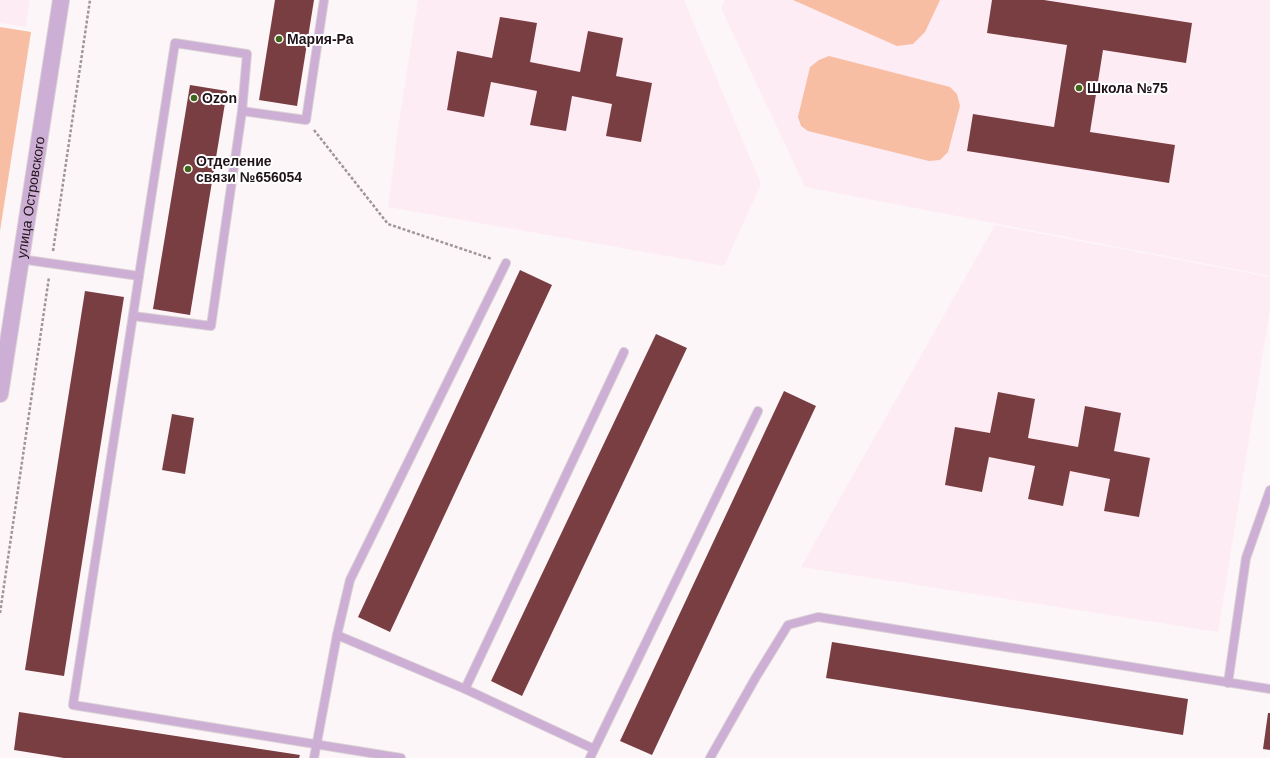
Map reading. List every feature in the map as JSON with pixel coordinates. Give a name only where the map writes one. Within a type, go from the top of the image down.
[{"type":"street","name":"улица Островского","points":[[0,394],[61,0]]},
{"type":"lane","points":[[242,111],[306,120],[324,0]]},
{"type":"lane","points":[[133,316],[210,326],[242,111],[247,54],[175,43],[139,276],[74,705],[401,758]]},
{"type":"lane","points":[[20,259],[139,276]]},
{"type":"lane","points":[[314,758],[337,635],[350,580],[506,263]]},
{"type":"lane","points":[[465,689],[624,352]]},
{"type":"lane","points":[[590,758],[758,411]]},
{"type":"lane","points":[[1228,682],[1246,558],[1270,490]]},
{"type":"lane","points":[[710,758],[756,677],[788,625],[818,617],[1270,689]]},
{"type":"lane","points":[[337,635],[465,689],[594,749]]},
{"type":"path","points":[[0,613],[90,0]]},
{"type":"path","points":[[306,120],[388,224],[506,263]]},
{"type":"shaded area","points":[[0,0],[30,0],[26,27],[0,23]]},
{"type":"shaded area","points":[[418,0],[684,0],[761,184],[724,266],[388,207],[399,122]]},
{"type":"shaded area","points":[[725,0],[1270,0],[1270,276],[805,187],[721,8]]},
{"type":"shaded area","points":[[793,0],[940,0],[925,32],[913,44],[897,46]]},
{"type":"shaded area","points":[[0,27],[31,32],[0,231]]},
{"type":"shaded area","points":[[829,56],[950,87],[957,94],[960,106],[948,152],[940,160],[929,161],[808,131],[801,126],[798,117],[810,67],[819,60]]},
{"type":"shaded area","points":[[995,225],[1270,277],[1270,309],[1218,632],[801,567]]},
{"type":"building","points":[[275,0],[314,0],[297,106],[259,100]]},
{"type":"building","name":"Школа №75","points":[[992,0],[1044,0],[1192,23],[1186,63],[1103,50],[1090,132],[1175,145],[1169,183],[967,151],[973,114],[1054,127],[1067,45],[987,33]]},
{"type":"building","points":[[500,17],[537,23],[530,62],[580,72],[588,31],[623,38],[616,76],[652,83],[641,142],[606,136],[612,104],[572,96],[566,131],[530,125],[537,91],[491,82],[484,117],[447,110],[457,51],[492,58]]},
{"type":"building","points":[[190,85],[227,91],[190,315],[153,309]]},
{"type":"building","points":[[520,270],[552,285],[390,632],[358,617]]},
{"type":"building","points":[[85,291],[124,297],[64,676],[25,670]]},
{"type":"building","points":[[656,334],[687,348],[522,696],[491,681]]},
{"type":"building","points":[[784,391],[816,406],[652,755],[620,741]]},
{"type":"building","points":[[998,392],[1035,399],[1028,438],[1078,447],[1085,406],[1121,413],[1114,451],[1150,458],[1139,517],[1104,511],[1110,479],[1070,471],[1063,506],[1028,499],[1035,466],[989,457],[982,492],[945,485],[955,427],[990,433]]},
{"type":"building","points":[[172,414],[194,418],[185,474],[162,470]]},
{"type":"building","points":[[832,642],[1188,699],[1183,735],[826,678]]},
{"type":"building","points":[[19,712],[300,755],[299,758],[64,758],[14,750]]},
{"type":"building","points":[[1268,713],[1270,713],[1270,750],[1263,749]]},
{"type":"place","name":"Мария-Ра","points":[[279,39]]},
{"type":"place","name":"Школа №75","points":[[1079,88]]},
{"type":"place","name":"Ozon","points":[[194,98]]},
{"type":"place","name":"Отделение связи №656054","points":[[188,169]]}]
